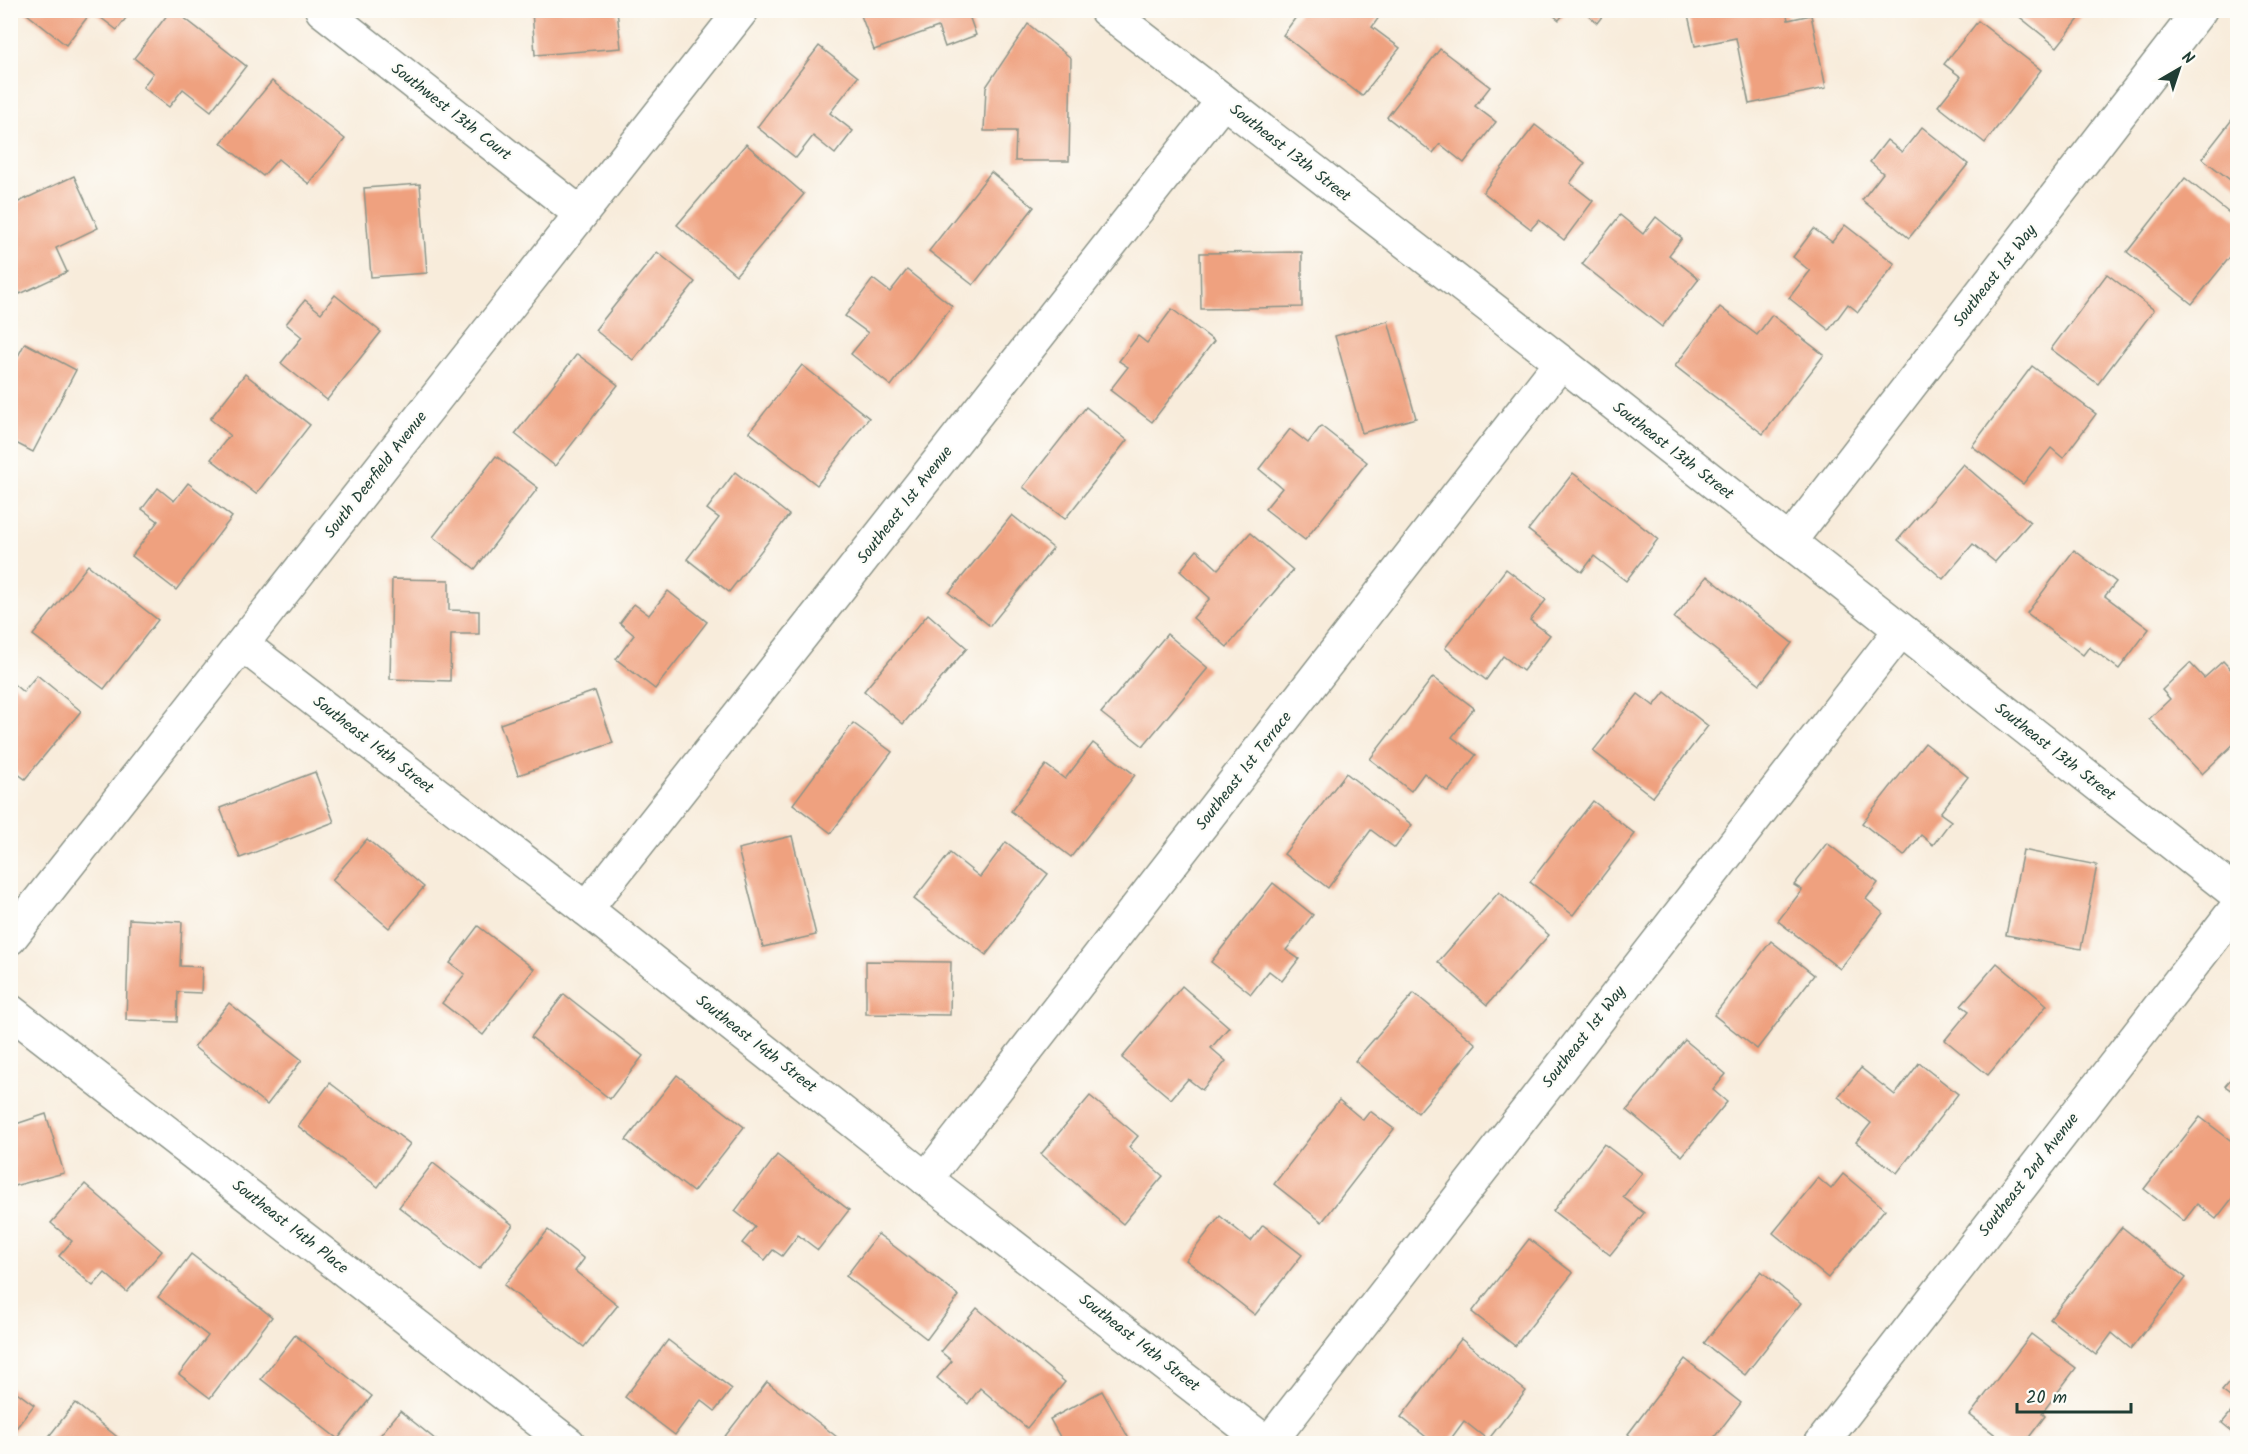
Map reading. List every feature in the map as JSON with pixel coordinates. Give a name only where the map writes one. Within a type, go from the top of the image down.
[{"type":"street","name":"Southwest 13th Court","points":[[322,10],[581,214]]},
{"type":"street","name":"South Deerfield Avenue","points":[[10,938],[742,10]]},
{"type":"street","name":"Southeast 13th Street","points":[[1106,10],[1561,363],[2238,895]]},
{"type":"street","name":"Southeast 1st Way","points":[[1789,542],[2200,10]]},
{"type":"street","name":"Southeast 1st Avenue","points":[[586,909],[1223,101]]},
{"type":"street","name":"Southeast 1st Terrace","points":[[926,1179],[1561,363]]},
{"type":"street","name":"Southeast 1st Way","points":[[1268,1443],[1900,631]]},
{"type":"street","name":"Southeast 14th Street","points":[[243,645],[586,909],[926,1179],[1268,1443]]},
{"type":"street","name":"Southeast 2nd Avenue","points":[[1821,1443],[2238,906]]},
{"type":"street","name":"Southeast 14th Place","points":[[10,1011],[568,1443]]},
{"type":"building","points":[[22,10],[132,10],[117,30],[92,11],[66,45]]},
{"type":"building","points":[[171,10],[246,66],[211,111],[183,89],[169,107],[143,87],[153,73],[134,58]]},
{"type":"building","points":[[532,10],[617,10],[621,48],[535,55]]},
{"type":"building","points":[[859,10],[967,10],[976,35],[945,47],[938,27],[874,50]]},
{"type":"building","points":[[1301,10],[1384,10],[1372,27],[1400,48],[1362,96],[1283,35]]},
{"type":"building","points":[[1547,10],[1567,10],[1559,20]]},
{"type":"building","points":[[1583,10],[1607,10],[1597,23]]},
{"type":"building","points":[[1687,10],[1786,10],[1788,20],[1811,15],[1826,88],[1749,104],[1736,38],[1695,46]]},
{"type":"building","points":[[2011,10],[2086,10],[2057,47]]},
{"type":"building","points":[[1978,21],[2041,70],[1985,143],[1938,106],[1961,77],[1944,64]]},
{"type":"building","points":[[1028,24],[1071,58],[1069,161],[1015,161],[1016,131],[984,131],[986,87]]},
{"type":"building","points":[[819,46],[858,77],[830,113],[853,131],[835,154],[813,136],[796,158],[757,127]]},
{"type":"building","points":[[1440,49],[1490,87],[1475,106],[1496,122],[1464,163],[1440,144],[1433,153],[1387,117]]},
{"type":"building","points":[[272,81],[345,139],[309,184],[278,159],[263,176],[221,143]]},
{"type":"building","points":[[2238,112],[2238,186],[2202,158]]},
{"type":"building","points":[[1535,125],[1585,163],[1570,183],[1593,201],[1564,240],[1539,220],[1531,229],[1483,192]]},
{"type":"building","points":[[1922,127],[1968,164],[1909,238],[1862,200],[1883,173],[1870,162],[1887,140],[1902,152]]},
{"type":"building","points":[[746,144],[804,194],[736,275],[677,225]]},
{"type":"building","points":[[991,172],[1034,207],[973,285],[929,251]]},
{"type":"building","points":[[74,176],[98,228],[56,248],[67,272],[20,294],[10,273],[10,206]]},
{"type":"building","points":[[2185,178],[2238,220],[2238,247],[2192,304],[2127,252]]},
{"type":"building","points":[[420,184],[427,273],[371,277],[364,188]]},
{"type":"building","points":[[1620,215],[1643,234],[1656,217],[1682,238],[1669,255],[1699,279],[1662,327],[1582,264]]},
{"type":"building","points":[[1845,225],[1895,264],[1858,312],[1848,304],[1829,330],[1789,298],[1810,271],[1793,257],[1814,229],[1832,242]]},
{"type":"building","points":[[657,252],[695,282],[633,360],[595,330]]},
{"type":"building","points":[[1302,252],[1302,307],[1201,309],[1200,253]]},
{"type":"building","points":[[907,270],[952,306],[891,386],[851,354],[868,333],[845,316],[873,279],[890,292]]},
{"type":"building","points":[[2107,274],[2154,310],[2098,384],[2051,349]]},
{"type":"building","points":[[335,295],[381,332],[327,400],[281,363],[302,337],[286,324],[305,300],[321,313]]},
{"type":"building","points":[[1720,307],[1757,335],[1772,315],[1824,355],[1763,434],[1675,366]]},
{"type":"building","points":[[1172,309],[1214,341],[1152,422],[1110,390],[1128,367],[1119,361],[1138,336],[1147,343]]},
{"type":"building","points":[[1388,321],[1416,418],[1362,433],[1335,336]]},
{"type":"building","points":[[25,343],[76,370],[33,452],[10,440],[10,371]]},
{"type":"building","points":[[577,354],[618,385],[555,466],[515,434]]},
{"type":"building","points":[[802,365],[869,418],[817,485],[749,432]]},
{"type":"building","points":[[2032,366],[2096,414],[2063,458],[2051,448],[2023,484],[1972,446]]},
{"type":"building","points":[[245,374],[310,425],[256,494],[211,459],[230,435],[210,419]]},
{"type":"building","points":[[1086,407],[1127,440],[1065,519],[1023,487]]},
{"type":"building","points":[[1321,426],[1367,462],[1305,540],[1265,509],[1282,488],[1259,469],[1290,429],[1308,443]]},
{"type":"building","points":[[496,456],[538,488],[475,569],[433,537]]},
{"type":"building","points":[[1963,464],[2030,522],[1995,562],[1973,544],[1943,579],[1898,540]]},
{"type":"building","points":[[735,472],[789,515],[729,592],[687,559],[719,518],[707,509]]},
{"type":"building","points":[[1573,473],[1658,539],[1626,581],[1594,556],[1582,572],[1528,530]]},
{"type":"building","points":[[188,483],[232,517],[176,590],[132,556],[158,521],[142,509],[158,488],[174,501]]},
{"type":"building","points":[[1012,515],[1053,548],[990,626],[949,593]]},
{"type":"building","points":[[1250,533],[1293,570],[1227,647],[1193,618],[1210,598],[1180,571],[1197,550],[1218,569]]},
{"type":"building","points":[[2074,550],[2116,582],[2105,596],[2149,629],[2119,669],[2089,647],[2083,655],[2027,613]]},
{"type":"building","points":[[88,565],[158,620],[104,689],[33,635]]},
{"type":"building","points":[[1506,569],[1546,600],[1530,620],[1550,635],[1523,671],[1503,656],[1486,680],[1445,648]]},
{"type":"building","points":[[1707,576],[1792,643],[1760,684],[1674,618]]},
{"type":"building","points":[[392,579],[449,580],[449,610],[479,611],[479,634],[451,634],[450,681],[390,679]]},
{"type":"building","points":[[668,591],[707,622],[655,689],[616,659],[634,635],[620,623],[634,604],[649,615]]},
{"type":"building","points":[[928,614],[967,648],[903,724],[864,691]]},
{"type":"building","points":[[1167,634],[1208,668],[1143,746],[1101,713]]},
{"type":"building","points":[[2223,661],[2238,677],[2238,740],[2202,774],[2149,719],[2170,699],[2162,690],[2190,663],[2204,678]]},
{"type":"building","points":[[37,675],[81,711],[25,779],[10,768],[10,681],[23,692]]},
{"type":"building","points":[[1433,677],[1474,708],[1452,737],[1476,755],[1448,792],[1424,773],[1411,791],[1370,759]]},
{"type":"building","points":[[595,691],[613,743],[518,775],[500,724]]},
{"type":"building","points":[[1665,692],[1708,726],[1653,797],[1593,751],[1638,694],[1654,706]]},
{"type":"building","points":[[853,723],[892,752],[831,833],[793,804]]},
{"type":"building","points":[[1093,743],[1135,775],[1071,857],[1011,811],[1046,765],[1065,779]]},
{"type":"building","points":[[1925,743],[1968,777],[1940,813],[1951,821],[1933,845],[1921,835],[1904,856],[1862,823]]},
{"type":"building","points":[[315,772],[334,822],[240,858],[220,808]]},
{"type":"building","points":[[1346,773],[1412,825],[1395,848],[1371,830],[1328,888],[1284,854]]},
{"type":"building","points":[[1593,801],[1635,834],[1573,915],[1530,882]]},
{"type":"building","points":[[792,836],[816,935],[763,947],[738,849]]},
{"type":"building","points":[[367,839],[424,887],[389,928],[332,880]]},
{"type":"building","points":[[1006,842],[1048,874],[986,955],[914,899],[950,853],[980,877]]},
{"type":"building","points":[[1827,843],[1878,883],[1866,899],[1883,913],[1840,969],[1778,921],[1802,890],[1794,885]]},
{"type":"building","points":[[2023,850],[2097,865],[2081,949],[2006,935]]},
{"type":"building","points":[[1273,883],[1313,915],[1286,950],[1299,959],[1282,981],[1269,971],[1251,994],[1211,962]]},
{"type":"building","points":[[1499,892],[1549,935],[1487,1005],[1438,962]]},
{"type":"building","points":[[129,919],[182,922],[180,966],[202,967],[201,993],[178,992],[177,1022],[126,1020]]},
{"type":"building","points":[[478,926],[534,969],[483,1035],[442,1003],[465,974],[450,963]]},
{"type":"building","points":[[1771,941],[1814,975],[1757,1049],[1714,1015]]},
{"type":"building","points":[[866,961],[951,962],[950,1015],[866,1014]]},
{"type":"building","points":[[1997,963],[2047,1005],[1988,1075],[1945,1040],[1969,1011],[1961,1005]]},
{"type":"building","points":[[1182,986],[1229,1027],[1211,1048],[1226,1061],[1202,1090],[1188,1079],[1171,1099],[1122,1058]]},
{"type":"building","points":[[1414,993],[1476,1044],[1418,1113],[1355,1061]]},
{"type":"building","points":[[564,994],[643,1056],[610,1099],[531,1037]]},
{"type":"building","points":[[229,1003],[302,1060],[267,1105],[194,1047]]},
{"type":"building","points":[[1685,1040],[1726,1074],[1713,1090],[1727,1102],[1682,1156],[1627,1110]]},
{"type":"building","points":[[1919,1063],[1958,1094],[1897,1173],[1856,1142],[1871,1123],[1838,1097],[1861,1068],[1895,1095]]},
{"type":"building","points":[[2238,1071],[2238,1095],[2225,1086]]},
{"type":"building","points":[[677,1075],[744,1127],[693,1192],[626,1140]]},
{"type":"building","points":[[330,1083],[410,1144],[378,1187],[298,1126]]},
{"type":"building","points":[[1090,1096],[1138,1136],[1129,1147],[1163,1176],[1123,1224],[1041,1154]]},
{"type":"building","points":[[1339,1100],[1363,1120],[1370,1111],[1394,1129],[1322,1222],[1274,1184]]},
{"type":"building","points":[[46,1114],[64,1173],[10,1187],[10,1126]]},
{"type":"building","points":[[2200,1117],[2238,1146],[2238,1191],[2216,1219],[2197,1204],[2184,1221],[2144,1189]]},
{"type":"building","points":[[1604,1144],[1642,1173],[1623,1197],[1644,1213],[1610,1255],[1553,1211]]},
{"type":"building","points":[[777,1155],[849,1210],[818,1250],[798,1235],[782,1256],[773,1250],[765,1260],[742,1243],[755,1227],[735,1211]]},
{"type":"building","points":[[433,1163],[513,1225],[479,1269],[399,1207]]},
{"type":"building","points":[[1843,1174],[1885,1209],[1828,1278],[1773,1233],[1818,1178],[1831,1189]]},
{"type":"building","points":[[85,1184],[162,1251],[127,1292],[105,1273],[93,1286],[59,1256],[72,1241],[51,1223]]},
{"type":"building","points":[[1220,1216],[1251,1241],[1263,1225],[1302,1255],[1255,1315],[1186,1260]]},
{"type":"building","points":[[2122,1227],[2186,1278],[2131,1349],[2112,1333],[2096,1355],[2050,1319]]},
{"type":"building","points":[[548,1230],[584,1259],[575,1271],[618,1305],[584,1347],[504,1285]]},
{"type":"building","points":[[878,1234],[959,1296],[927,1339],[846,1276]]},
{"type":"building","points":[[1529,1239],[1573,1273],[1515,1346],[1472,1312]]},
{"type":"building","points":[[191,1254],[272,1317],[210,1398],[179,1374],[208,1336],[158,1297]]},
{"type":"building","points":[[1761,1271],[1801,1303],[1745,1375],[1704,1343]]},
{"type":"building","points":[[977,1308],[1065,1382],[1027,1428],[980,1388],[968,1404],[937,1378],[952,1361],[941,1352]]},
{"type":"building","points":[[2031,1334],[2076,1368],[2042,1413],[2045,1416],[2024,1444],[2007,1444],[1970,1415]]},
{"type":"building","points":[[295,1335],[372,1396],[338,1439],[261,1379]]},
{"type":"building","points":[[1461,1339],[1526,1391],[1488,1440],[1464,1421],[1447,1444],[1435,1444],[1401,1417]]},
{"type":"building","points":[[668,1340],[732,1389],[715,1411],[701,1400],[675,1435],[625,1397]]},
{"type":"building","points":[[1685,1359],[1741,1403],[1709,1444],[1640,1444],[1628,1434]]},
{"type":"building","points":[[2238,1372],[2238,1403],[2222,1391]]},
{"type":"building","points":[[767,1382],[842,1441],[839,1444],[719,1444]]},
{"type":"building","points":[[10,1387],[34,1405],[10,1436]]},
{"type":"building","points":[[1102,1391],[1132,1444],[1064,1444],[1050,1419]]},
{"type":"building","points":[[75,1403],[126,1444],[43,1444]]},
{"type":"building","points":[[2238,1404],[2238,1436],[2222,1423]]},
{"type":"building","points":[[400,1411],[441,1444],[373,1444]]}]
